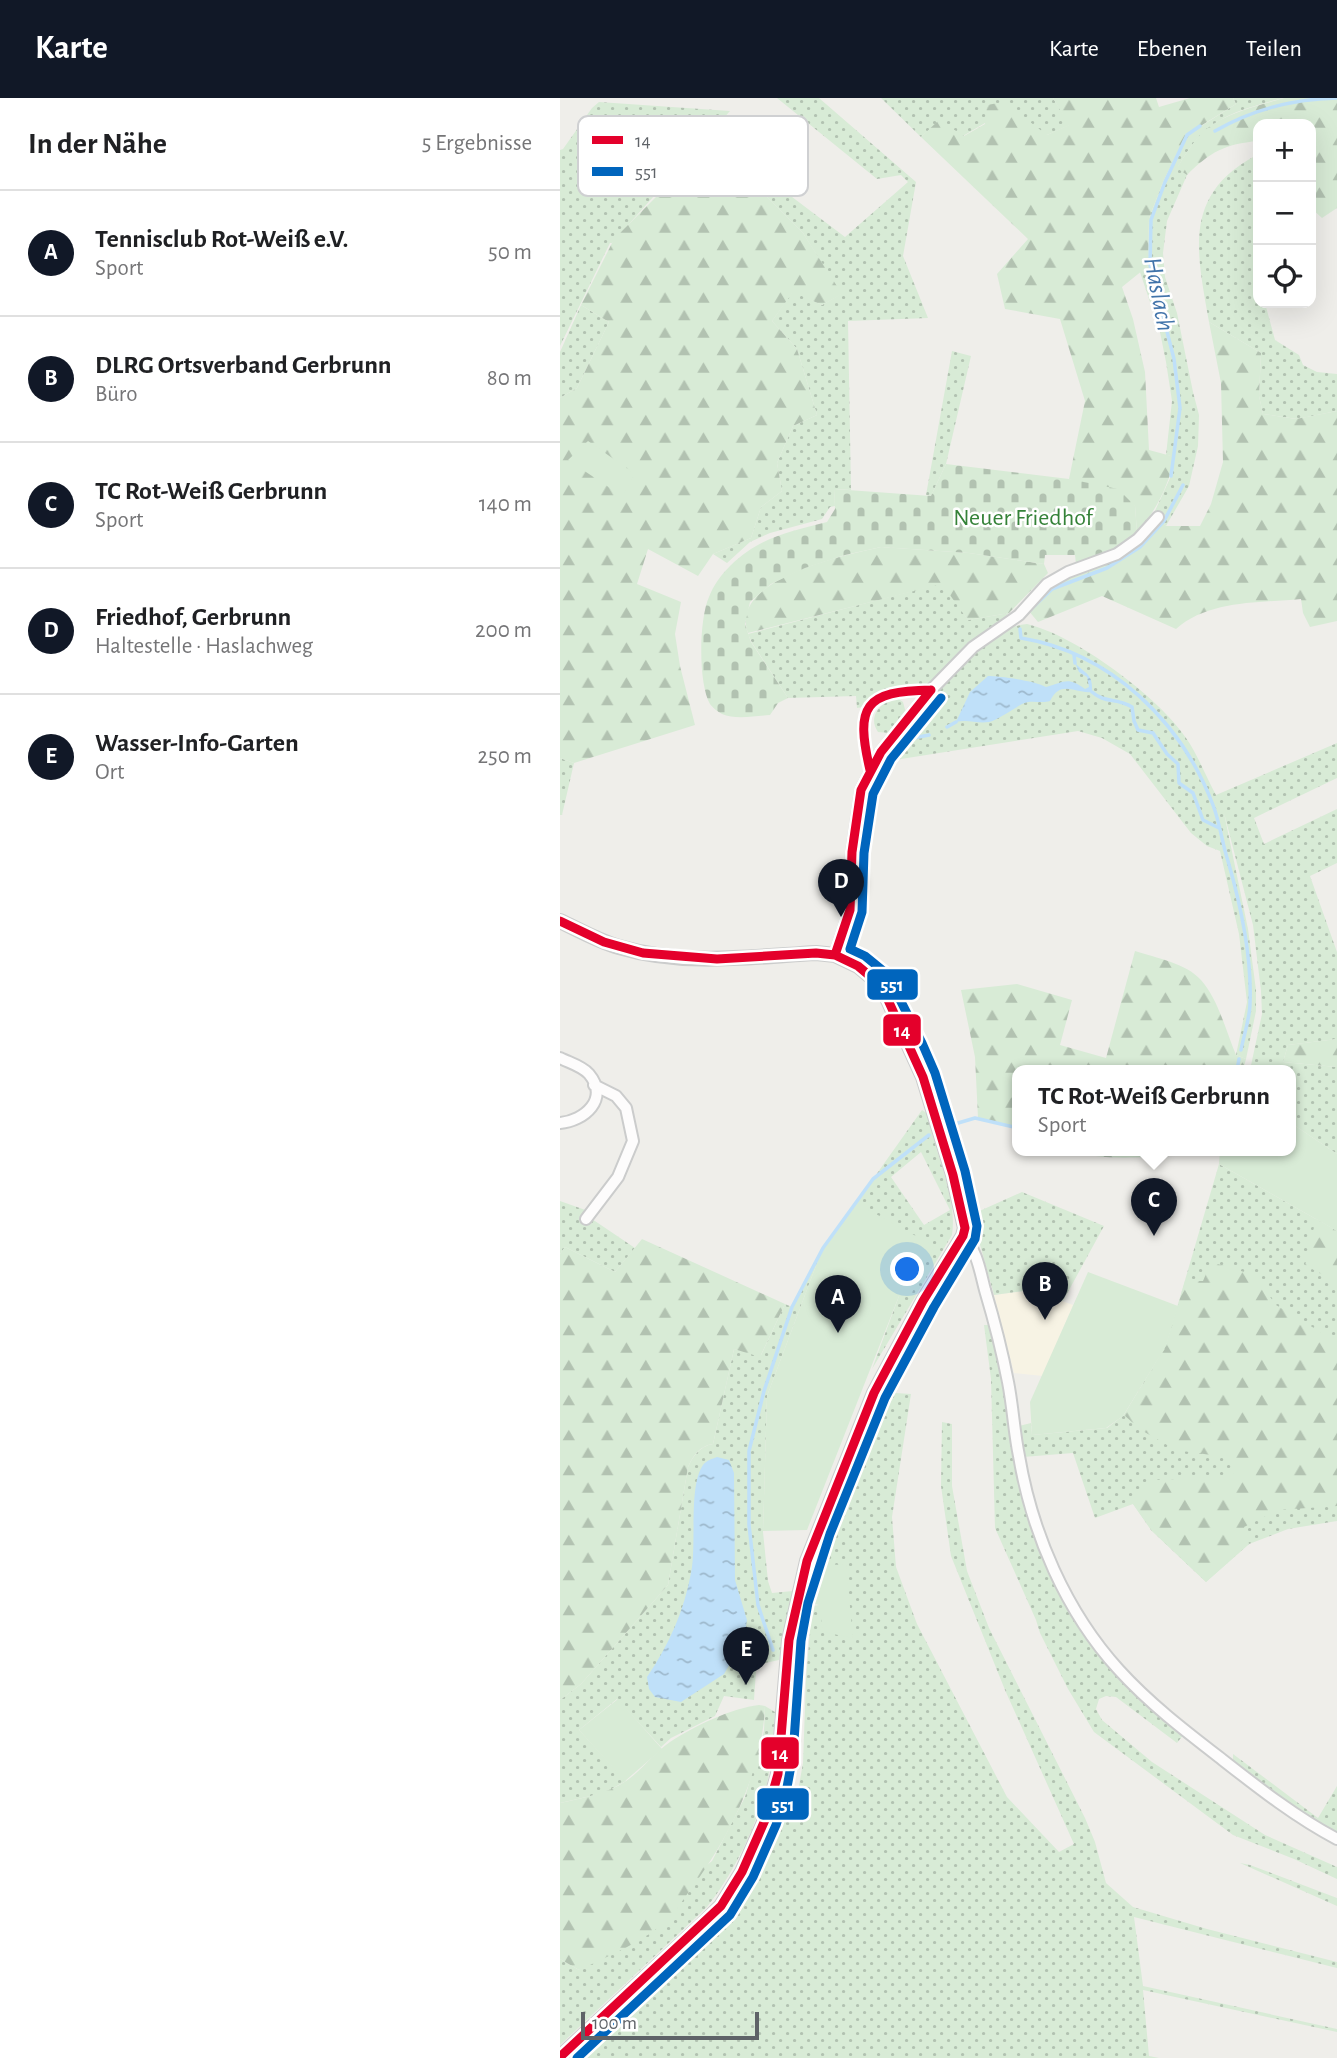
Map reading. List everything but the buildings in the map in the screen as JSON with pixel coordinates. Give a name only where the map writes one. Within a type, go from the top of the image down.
[{"type":"street","points":[[835,955],[850,910],[855,820],[861,790],[881,752],[931,690],[973,647],[1020,614],[1047,584],[1068,572],[1117,554],[1138,539],[1158,517]]},
{"type":"street","points":[[560,921],[616,946],[648,955],[689,960],[816,953],[835,955],[858,966],[877,982],[923,1077],[964,1214],[964,1232],[977,1261],[996,1324],[1027,1495],[1038,1532],[1062,1585],[1084,1625],[1119,1670],[1152,1703],[1254,1785],[1337,1839]]},
{"type":"street","points":[[560,1058],[589,1074],[594,1085],[595,1098],[590,1110],[578,1119],[560,1123]]},
{"type":"street","points":[[586,1219],[618,1177],[633,1141],[626,1108],[616,1096],[594,1085]]},
{"type":"street","points":[[560,2057],[721,1906],[742,1872],[765,1820],[778,1774],[789,1640],[796,1600],[818,1530],[874,1393],[916,1313],[964,1232]]},
{"type":"shaded area","points":[[1032,1290],[1073,1305],[1043,1376],[1014,1373],[994,1295]]},
{"type":"green space","points":[[777,98],[819,98],[916,182],[903,256],[928,318],[848,321],[851,490],[834,489],[835,506],[830,507],[822,519],[770,533],[750,542],[727,563],[713,554],[751,538],[761,507],[782,491],[777,463],[793,426],[817,415],[797,349],[772,321],[793,291],[822,305],[841,294],[803,233],[766,196],[791,196],[845,237],[908,182],[901,175],[877,179],[808,123],[808,116],[799,116]]},
{"type":"green space","points":[[881,98],[1053,98],[1070,125],[1047,135],[985,123],[963,136],[939,121],[921,137]]},
{"type":"green space","points":[[1053,98],[1156,98],[1159,107],[1190,98],[1233,98],[1236,104],[1186,135],[1149,218],[1148,266],[1122,287],[1133,319],[1145,372],[1149,450],[1175,457],[1161,497],[1137,532],[1135,506],[1069,479],[1085,401],[1060,319],[1005,309],[997,274],[1028,239],[921,137],[939,120],[964,136],[985,124],[987,105],[1004,102],[1047,135],[1069,125]]},
{"type":"green space","points":[[1233,98],[1283,98],[1222,119],[1199,138],[1178,167],[1187,175],[1167,221],[1163,253],[1165,277],[1177,313],[1199,415],[1198,446],[1189,486],[1166,526],[1154,513],[1171,476],[1175,457],[1166,455],[1172,401],[1160,332],[1140,272],[1148,266],[1149,218],[1163,182],[1187,135],[1236,104]]},
{"type":"green space","points":[[1284,98],[1337,98],[1337,208],[1322,218],[1316,213],[1316,119],[1253,119],[1253,142],[1219,150],[1187,175],[1177,168],[1203,132],[1211,125],[1242,111]]},
{"type":"green space","points":[[599,102],[730,111],[726,116],[586,116]]},
{"type":"green space","points":[[578,128],[578,196],[654,196],[610,243],[560,346],[560,150]]},
{"type":"green space","points":[[1253,157],[1253,308],[1266,308],[1275,340],[1299,355],[1303,365],[1317,372],[1337,374],[1337,411],[1297,419],[1263,414],[1259,396],[1261,353],[1209,322],[1201,272],[1200,228],[1205,207],[1215,189],[1232,172]]},
{"type":"green space","points":[[657,196],[766,196],[803,233],[842,294],[822,305],[793,292],[772,321],[797,349],[817,415],[793,426],[777,463],[782,491],[761,507],[751,538],[713,554],[698,576],[648,549],[637,584],[681,602],[675,634],[695,725],[574,763],[560,758],[560,398],[577,388],[609,322],[581,305],[614,239]]},
{"type":"green space","points":[[581,305],[609,322],[577,388],[560,398],[560,352]]},
{"type":"green space","points":[[1209,322],[1261,353],[1259,396],[1263,414],[1296,419],[1337,411],[1337,621],[1310,627],[1303,613],[1301,599],[1219,608],[1189,620],[1176,629],[1102,596],[1038,622],[1028,610],[1044,590],[1081,571],[1160,519],[1166,526],[1200,526],[1211,504],[1223,462],[1221,383]]},
{"type":"green space","points":[[952,351],[971,356],[946,464],[931,496],[926,495]]},
{"type":"green space","points":[[588,441],[635,474],[622,496],[568,460]]},
{"type":"green space","name":"Neuer Friedhof","points":[[946,464],[1069,479],[1118,489],[1135,506],[1137,532],[1116,549],[1076,564],[1075,555],[1045,555],[1044,564],[969,553],[881,547],[805,568],[771,584],[750,602],[745,624],[751,642],[788,698],[778,703],[770,715],[733,717],[714,708],[710,704],[703,682],[703,620],[709,597],[727,569],[763,542],[827,522],[835,509],[834,489],[931,496]]},
{"type":"green space","points":[[881,547],[969,553],[1044,564],[1048,573],[1009,613],[968,620],[942,584],[748,633],[746,614],[755,598],[772,584],[818,563]]},
{"type":"green space","points":[[943,583],[968,620],[1009,613],[929,685],[884,691],[863,707],[857,708],[856,696],[788,698],[748,634]]},
{"type":"green space","points":[[1027,624],[1047,630],[1068,641],[1114,670],[1157,704],[1186,738],[1216,795],[1337,743],[1337,778],[1254,818],[1264,844],[1337,809],[1337,863],[1310,876],[1337,952],[1337,1039],[1288,1045],[1283,1062],[1337,1067],[1337,1154],[1296,1126],[1296,1065],[1251,1065],[1262,1014],[1261,991],[1253,925],[1224,813],[1248,929],[1256,990],[1256,1011],[1246,1059],[1236,1055],[1247,1002],[1239,934],[1220,851],[1207,846],[1191,833],[1130,754],[1102,738],[1078,731],[882,762],[914,717],[970,655],[997,634]]},
{"type":"green space","points":[[897,698],[903,702],[906,713],[889,733],[878,732],[874,721],[877,710],[886,702]]},
{"type":"green space","points":[[560,758],[574,763],[562,815],[560,815]]},
{"type":"green space","points":[[1135,951],[1179,965],[1195,974],[1217,1006],[1236,1055],[1246,1059],[1244,1065],[1012,1065],[1012,1127],[978,1118],[975,1057],[961,990],[1017,984],[1072,1000],[1060,1045],[1106,1058]]},
{"type":"green space","points":[[1337,1039],[1337,1067],[1283,1062],[1288,1045]]},
{"type":"green space","points":[[922,1110],[928,1114],[949,1189],[952,1235],[872,1369],[899,1296],[856,1203]],"holes":[[[921,1152],[950,1210],[924,1225],[891,1177]]]},
{"type":"green space","points":[[1296,1126],[1337,1154],[1337,1231],[1219,1164],[1220,1156],[1296,1156]]},
{"type":"green space","points":[[1100,1156],[1162,1156],[1154,1157]]},
{"type":"green space","points":[[1219,1164],[1337,1231],[1337,1521],[1288,1529],[1249,1544],[1206,1582],[1151,1530],[1133,1504],[1095,1518],[1073,1453],[1023,1457],[1019,1426],[1031,1423],[1032,1435],[1107,1428],[1124,1415],[1166,1345]]},
{"type":"green space","points":[[1022,1192],[1104,1226],[1063,1301],[1032,1290],[994,1295],[972,1216]]},
{"type":"green space","points":[[560,1201],[591,1212],[589,1217],[635,1248],[615,1272],[565,1247],[560,1254]]},
{"type":"green space","points":[[856,1203],[934,1246],[910,1297],[899,1296],[807,1530],[763,1531],[767,1396],[823,1247]]},
{"type":"green space","points":[[1316,1219],[1337,1231],[1337,1283],[1305,1265]]},
{"type":"green space","points":[[642,1239],[785,1304],[760,1357],[734,1349],[713,1444],[697,1452],[688,1467],[668,1585],[581,1684],[560,1700],[560,1254],[565,1247],[615,1272]]},
{"type":"green space","points":[[823,1247],[767,1396],[763,1532],[768,1581],[772,1593],[793,1591],[779,1660],[765,1663],[756,1671],[754,1700],[724,1696],[715,1716],[671,1738],[661,1747],[617,1699],[579,1730],[626,1781],[604,1793],[560,1803],[560,1700],[581,1684],[668,1585],[688,1467],[698,1452],[713,1444],[734,1349],[761,1355],[785,1304],[792,1307]]},
{"type":"green space","points":[[1211,1262],[1254,1275],[1276,1305],[1337,1342],[1337,1506],[1278,1510],[1244,1527],[1249,1544],[1206,1582],[1152,1531],[1133,1504],[1150,1480],[1234,1477],[1232,1458],[1176,1450],[1141,1430],[1124,1415],[1166,1347],[1185,1281],[1203,1281]]},
{"type":"green space","points":[[1088,1272],[1178,1306],[1166,1346],[1123,1416],[1106,1428],[1032,1435],[1030,1402]]},
{"type":"green space","points":[[984,1325],[989,1325],[1000,1360],[1015,1462],[1076,1620],[1184,1734],[1177,1743],[1116,1697],[1106,1696],[1099,1699],[1096,1709],[1102,1720],[1152,1762],[1265,1835],[1337,1867],[1337,1879],[1233,1835],[1094,1732],[1068,1689],[1040,1633],[995,1528],[991,1379]]},
{"type":"green space","points":[[880,1392],[911,1394],[892,1517],[896,1567],[917,1624],[1007,1797],[1059,1852],[1074,1844],[1005,1690],[951,1556],[941,1486],[942,1422],[952,1424],[952,1486],[967,1571],[989,1628],[1085,1818],[1095,1842],[1106,1883],[1133,1907],[1337,1962],[1337,1968],[1134,1917],[1143,1986],[1337,2029],[1337,2032],[1143,1990],[1149,2056],[1159,2058],[569,2058],[706,1931],[730,1901],[749,1869],[778,1800],[796,1802],[803,1763],[812,1606],[819,1605],[852,1638],[809,1564]]},
{"type":"green space","points":[[809,1564],[846,1565],[853,1638],[823,1632],[819,1605],[801,1601]]},
{"type":"green space","points":[[618,1699],[662,1749],[625,1781],[579,1730]]},
{"type":"green space","points":[[759,1705],[765,1706],[763,1731],[742,1803],[719,1847],[674,1912],[659,1927],[637,1941],[579,1970],[560,1959],[560,1803],[611,1789],[632,1777],[664,1746],[680,1736],[725,1714]]},
{"type":"green space","points":[[765,1706],[775,1712],[768,1780],[756,1819],[729,1875],[707,1907],[560,2045],[560,1959],[579,1970],[712,1861],[745,1797],[764,1731]]},
{"type":"green space","points":[[1233,1754],[1318,1818],[1337,1786],[1337,1837],[1293,1809],[1233,1761]]},
{"type":"green space","points":[[1240,1863],[1337,1898],[1337,1906]]},
{"type":"water","points":[[1075,663],[1090,678],[1092,692],[1064,689],[1054,694],[1050,701],[1025,703],[989,722],[956,722],[970,692],[988,676],[1026,681],[1046,687],[1066,681],[1074,682],[1085,689],[1089,687],[1087,677],[1079,672]]},
{"type":"water","points":[[717,1457],[729,1460],[734,1473],[735,1580],[747,1620],[744,1640],[724,1674],[681,1702],[655,1697],[649,1689],[647,1677],[675,1627],[688,1587],[693,1561],[694,1501],[698,1475],[705,1463]]},
{"type":"waterway","name":"Haslach","points":[[1215,131],[1229,123],[1274,107],[1305,100],[1337,98]]},
{"type":"waterway","name":"Haslach","points":[[1171,476],[1180,408],[1174,359],[1150,265],[1151,220],[1187,135],[1200,126]]},
{"type":"waterway","name":"Haslach","points":[[1028,612],[1052,589],[1107,568],[1140,547],[1164,521],[1183,485]]},
{"type":"waterway","points":[[1020,629],[1021,638],[1054,646],[1084,659],[1113,675],[1139,696],[1162,719],[1199,774],[1213,805],[1245,931],[1250,1003],[1241,1050]]},
{"type":"waterway","points":[[1074,655],[1075,663]]},
{"type":"waterway","points":[[1092,692],[1102,698],[1132,707],[1138,730],[1153,733],[1167,754],[1178,764],[1179,783],[1193,793],[1203,820],[1219,828]]},
{"type":"waterway","points":[[947,727],[956,722]]},
{"type":"waterway","points":[[903,740],[929,735]]},
{"type":"waterway","points":[[1238,1065],[1239,1059]]},
{"type":"waterway","points":[[948,1126],[975,1118],[1012,1127]]},
{"type":"waterway","points":[[773,1650],[758,1605],[749,1525],[749,1451],[764,1391],[792,1307],[823,1248],[873,1179],[929,1135]]},
{"type":"waterway","points":[[581,2058],[711,1934],[718,1931],[719,1924],[736,1909],[737,1901],[748,1884],[774,1821],[782,1814],[787,1804],[797,1729],[794,1718],[796,1677]]},
{"type":"transit line","name":"14","points":[[870,770],[864,731],[865,717],[870,706],[878,699],[891,694],[931,690]]},
{"type":"transit line","name":"14","points":[[835,955],[850,910],[852,852],[861,790],[881,752],[931,690]]},
{"type":"transit line","name":"551","points":[[577,2058],[730,1915],[753,1877],[785,1798],[793,1755],[801,1641],[808,1603],[830,1534],[885,1398],[934,1307],[975,1239],[977,1226],[965,1171],[935,1073],[887,974],[865,956],[850,949],[862,912],[864,853],[873,794],[891,759],[941,698]]},
{"type":"transit line","name":"14","points":[[560,921],[604,942],[643,953],[717,959],[816,953],[835,955],[858,966],[877,982],[888,1000],[923,1077],[953,1175],[965,1228],[963,1236],[923,1301],[874,1393],[807,1561],[789,1640],[778,1774],[765,1820],[742,1872],[721,1906],[560,2057]]},
{"type":"place","name":"Friedhof, Gerbrunn","points":[[841,917]]},
{"type":"place","name":"TC Rot-Weiß Gerbrunn","points":[[1154,1236]]},
{"type":"place","name":"DLRG Ortsverband Gerbrunn","points":[[1045,1320]]},
{"type":"place","name":"Tennisclub Rot-Weiß e.V.","points":[[838,1333]]},
{"type":"place","name":"Wasser-Info-Garten","points":[[746,1685]]}]
